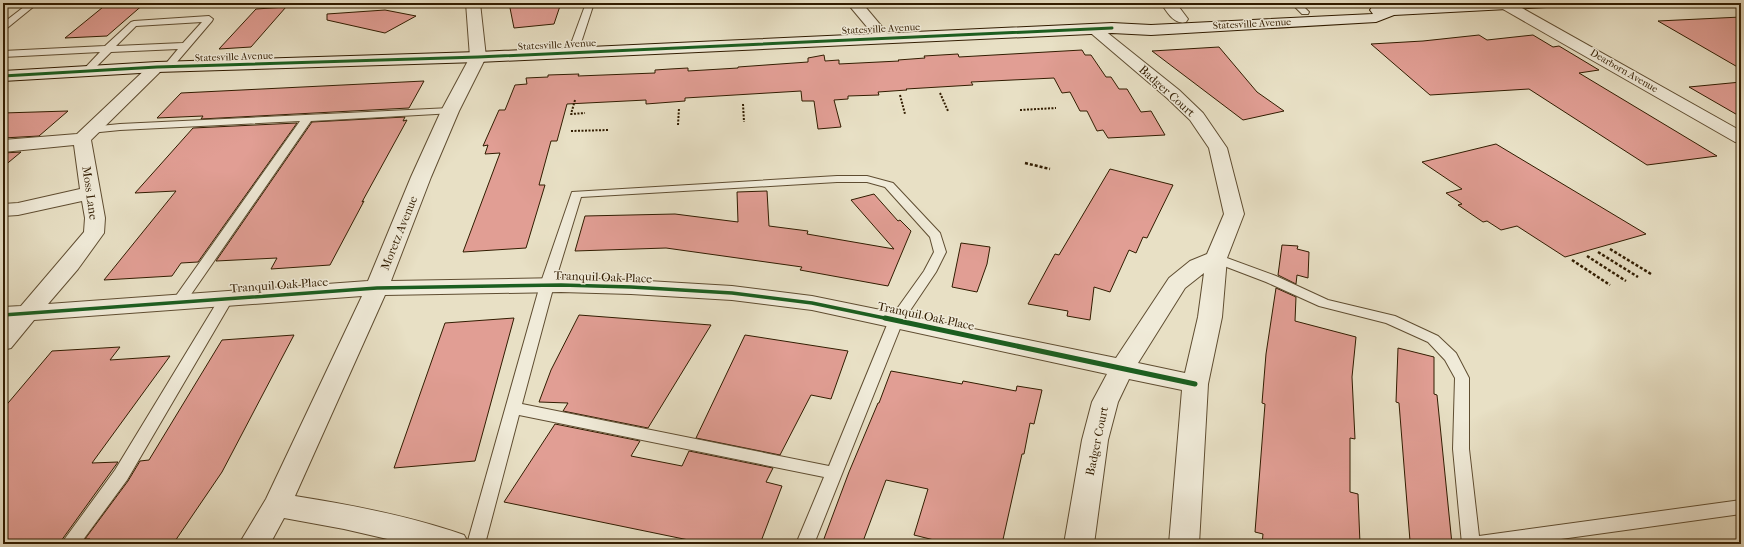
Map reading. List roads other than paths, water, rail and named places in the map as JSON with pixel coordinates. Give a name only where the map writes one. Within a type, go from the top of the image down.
[{"type":"street","points":[[473,3],[478,56]]},
{"type":"street","points":[[854,3],[883,37]]},
{"type":"street","points":[[1168,3],[1181,19]]},
{"type":"street","name":"Statesville Avenue","points":[[1112,28],[1143,21],[1300,8],[1362,9],[1546,3]]},
{"type":"street","name":"Dearborn Avenue","points":[[1506,5],[1741,138]]},
{"type":"street","name":"Statesville Avenue","points":[[3,76],[162,67],[478,56],[883,37],[1112,28],[1151,30],[1376,18],[1397,8]]},
{"type":"street","name":"Badger Court","points":[[1094,29],[1175,95],[1197,117],[1218,148],[1234,214],[1216,258],[1210,318],[1195,384],[1184,544]]},
{"type":"street","name":"Moretz Avenue","points":[[254,544],[277,505],[378,288],[421,177],[450,111],[478,56]]},
{"type":"street","points":[[3,146],[86,135],[162,67]]},
{"type":"street","name":"Moss Lane","points":[[3,342],[94,234],[95,218],[90,193],[86,135]]},
{"type":"street","points":[[3,210],[18,209],[90,193]]},
{"type":"street","name":"Badger Court","points":[[1079,544],[1097,431],[1105,402],[1122,368],[1177,283],[1198,266],[1216,258]]},
{"type":"street","name":"Tranquil Oak Place","points":[[3,315],[378,288],[547,285],[631,287],[732,293],[812,302],[1195,384]]},
{"type":"street","points":[[277,505],[319,512],[408,531],[454,544]]},
{"type":"lane","points":[[3,27],[34,3]]},
{"type":"lane","points":[[573,52],[590,3]]},
{"type":"lane","points":[[87,71],[134,24],[209,20],[186,46],[162,67]]},
{"type":"lane","points":[[3,54],[186,46]]},
{"type":"lane","points":[[86,135],[307,119],[450,111]]},
{"type":"lane","points":[[178,303],[307,119]]},
{"type":"lane","points":[[476,544],[547,285],[576,194],[837,179],[867,179],[889,185],[936,236],[940,252],[930,272],[896,320],[805,544]]},
{"type":"lane","points":[[1216,258],[1271,279],[1324,303],[1390,319],[1432,339],[1451,357],[1462,378],[1461,449],[1472,544],[1741,507]]},
{"type":"lane","points":[[70,544],[121,475],[226,300]]},
{"type":"lane","points":[[513,408],[834,473]]}]
